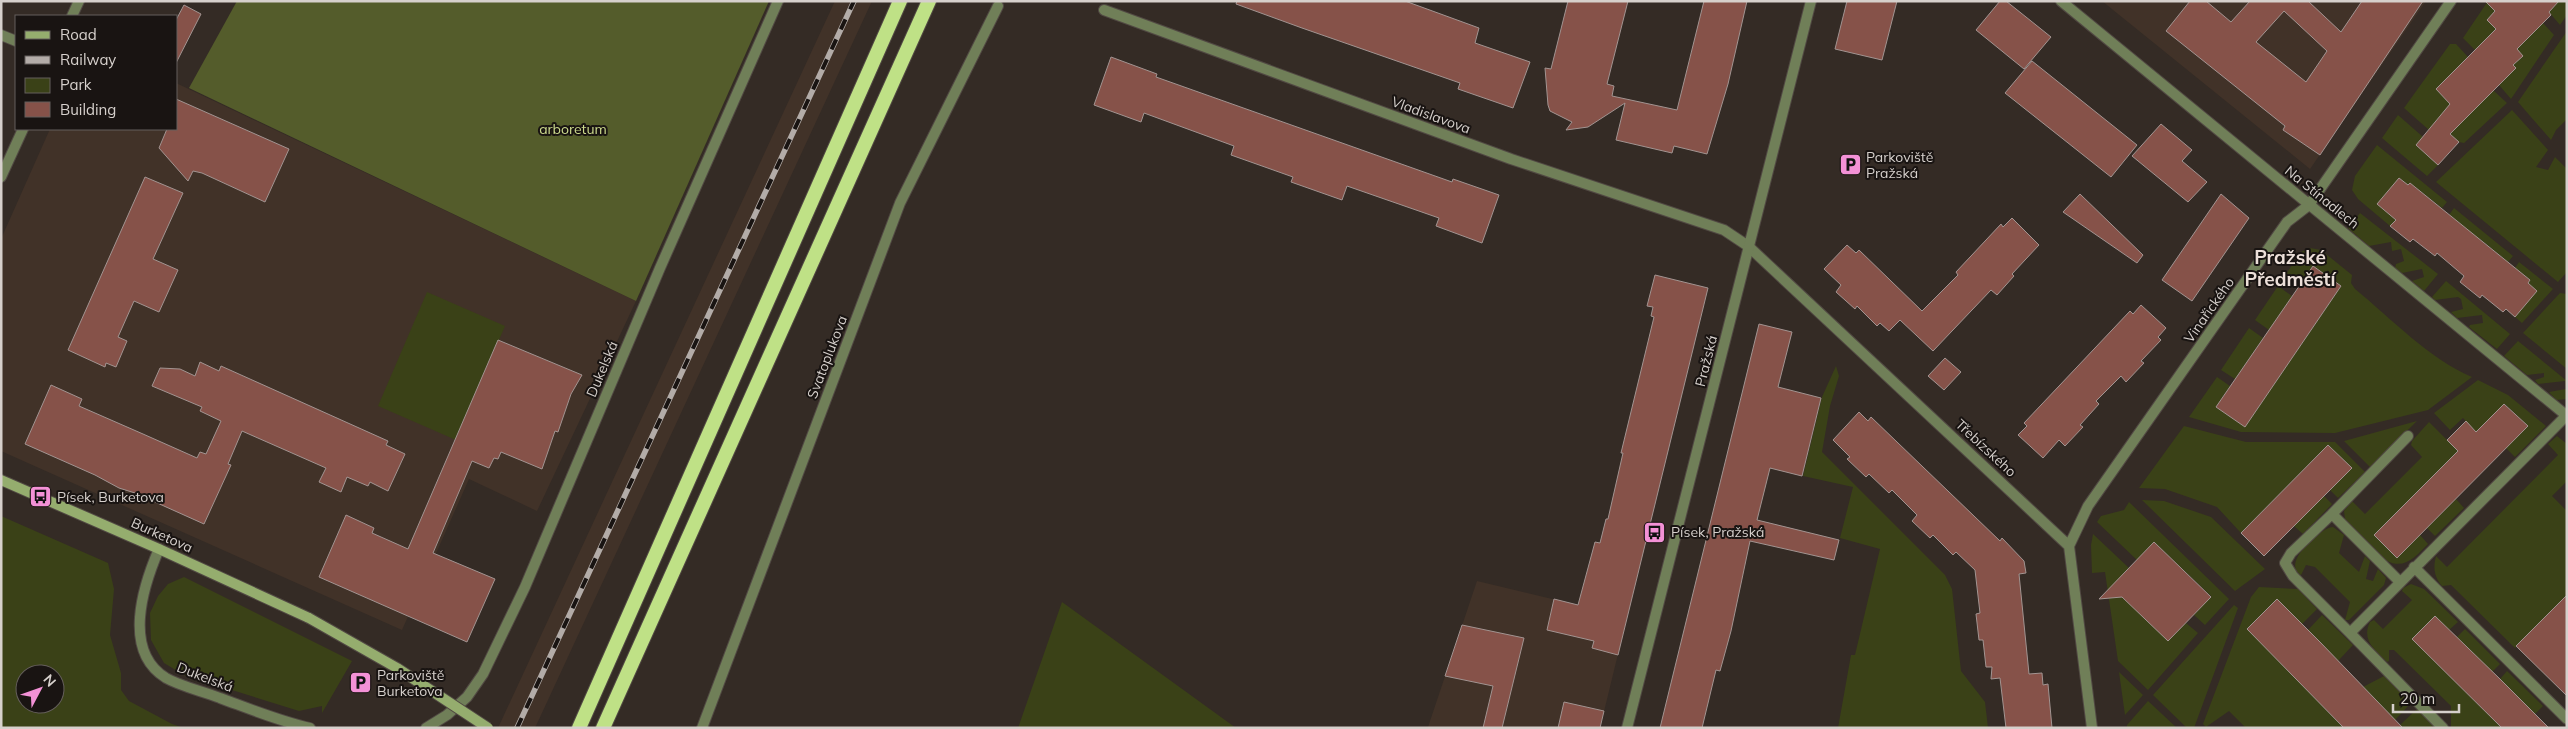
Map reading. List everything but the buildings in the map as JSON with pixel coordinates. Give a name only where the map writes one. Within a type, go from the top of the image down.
[{"type":"highway","points":[[579,728],[900,1]]},
{"type":"highway","points":[[603,728],[929,1]]},
{"type":"main road","name":"Burketova","points":[[1,480],[160,549],[309,618],[405,672],[488,728]]},
{"type":"street","points":[[72,15],[79,1]]},
{"type":"street","name":"Dukelská","points":[[426,728],[447,715],[467,697],[483,674],[524,587],[660,268],[778,1]]},
{"type":"street","name":"Pražská","points":[[1628,728],[1811,1]]},
{"type":"street","name":"Na Stínadlech","points":[[2061,1],[2566,416],[2350,633]]},
{"type":"street","name":"Vinařického","points":[[2069,546],[2088,506],[2282,230],[2288,222],[2309,205],[2451,1]]},
{"type":"street","name":"Svatoplukova","points":[[702,728],[900,203],[998,6]]},
{"type":"street","name":"Vladislavova","points":[[1104,10],[1511,158],[1724,230],[1748,246]]},
{"type":"street","points":[[1,35],[15,42]]},
{"type":"street","points":[[1,177],[23,130]]},
{"type":"street","name":"Třebízského","points":[[1748,246],[1836,325],[2069,546]]},
{"type":"street","points":[[2408,436],[2291,553],[2285,563],[2293,576],[2443,728]]},
{"type":"street","points":[[2332,514],[2400,582]]},
{"type":"street","points":[[2069,546],[2092,728]]},
{"type":"street","name":"Dukelská","points":[[160,549],[150,569],[140,609],[140,636],[148,660],[166,677],[286,723],[310,728]]},
{"type":"street","points":[[2414,568],[2567,719]]},
{"type":"shaded area","points":[[835,1],[872,1],[535,728],[498,728]]},
{"type":"shaded area","points":[[2102,1],[2426,1],[2310,169]]},
{"type":"shaded area","points":[[178,84],[636,301],[537,511],[469,479],[402,630],[1,451],[1,239],[50,130],[178,130]]},
{"type":"shaded area","points":[[1477,581],[1627,617],[1600,728],[1428,727]]},
{"type":"green space","name":"arboretum","points":[[237,1],[769,1],[636,301],[189,88]]},
{"type":"green space","points":[[2488,1],[2495,11],[2487,20],[2499,32],[2488,37],[2475,50],[2463,38]]},
{"type":"green space","points":[[2559,1],[2567,1],[2567,15],[2560,25],[2549,12]]},
{"type":"green space","points":[[2543,23],[2554,35],[2511,99],[2499,85],[2516,68],[2513,65],[2523,56],[2511,43]]},
{"type":"green space","points":[[2567,31],[2567,119],[2556,130],[2551,140],[2518,102]]},
{"type":"green space","points":[[2450,44],[2456,44],[2468,57],[2436,89],[2462,116],[2493,90],[2507,103],[2464,143],[2459,142],[2436,122],[2429,130],[2404,108]]},
{"type":"green space","points":[[2512,110],[2548,150],[2536,167],[2548,170],[2555,157],[2567,169],[2567,272],[2558,282],[2436,182]]},
{"type":"green space","points":[[2398,115],[2423,137],[2416,145],[2438,165],[2427,176],[2382,138]]},
{"type":"green space","points":[[2377,145],[2447,202],[2442,208],[2410,183],[2408,185],[2399,178],[2396,220],[2390,226],[2358,199],[2352,190],[2355,176]]},
{"type":"green space","points":[[2454,208],[2513,256],[2508,262],[2480,239],[2477,241],[2459,227],[2461,224],[2449,215]]},
{"type":"green space","points":[[2360,213],[2438,274],[2424,291],[2412,281],[2424,277],[2422,269],[2402,273],[2395,268],[2396,264],[2404,261],[2401,249],[2392,251],[2391,242],[2369,246],[2348,228]]},
{"type":"green space","points":[[2310,248],[2321,250],[2352,275],[2351,283],[2355,289],[2425,349],[2472,377],[2428,410],[2335,433],[2241,432],[2189,417],[2217,377],[2230,386],[2216,407],[2245,427],[2341,286],[2313,266],[2297,288],[2284,277],[2301,252]]},
{"type":"green space","points":[[2519,262],[2553,289],[2522,323],[2515,317],[2536,291],[2528,283],[2530,280],[2515,268]]},
{"type":"green space","points":[[2446,281],[2510,334],[2497,349],[2469,327],[2470,325],[2483,323],[2482,315],[2457,318],[2451,312],[2463,309],[2461,299],[2458,297],[2435,300],[2432,297]]},
{"type":"green space","points":[[2278,286],[2292,296],[2269,330],[2255,320]]},
{"type":"green space","points":[[427,292],[505,326],[456,440],[378,406]]},
{"type":"green space","points":[[2560,293],[2567,294],[2567,369],[2523,333]]},
{"type":"green space","points":[[2249,328],[2263,338],[2235,379],[2221,370]]},
{"type":"green space","points":[[2518,341],[2567,381],[2567,399],[2556,400],[2549,392],[2566,389],[2565,381],[2538,384],[2535,380],[2544,377],[2544,373],[2527,375],[2504,356]]},
{"type":"green space","points":[[1836,366],[1839,376],[1830,406],[1822,452],[1945,575],[1952,589],[1961,671],[1985,702],[1988,728],[1838,728],[1851,655],[1855,655],[1880,549],[1840,538],[1853,487],[1803,476],[1822,397]]},
{"type":"green space","points":[[2478,380],[2508,395],[2546,426],[2515,457],[2506,448],[2528,426],[2505,404],[2476,432],[2463,418],[2450,430],[2434,413]]},
{"type":"green space","points":[[2417,421],[2370,467],[2344,441]]},
{"type":"green space","points":[[2429,422],[2458,451],[2374,535],[2397,558],[2420,535],[2428,544],[2405,563],[2393,563],[2387,561],[2345,519],[2344,511],[2352,501],[2365,514],[2422,457],[2411,445],[2412,441]]},
{"type":"green space","points":[[2184,426],[2246,442],[2335,442],[2365,472],[2338,498],[2330,490],[2352,468],[2328,445],[2241,533],[2217,507],[2165,489],[2139,488]]},
{"type":"green space","points":[[2557,436],[2567,444],[2567,481],[2552,496],[2567,511],[2567,595],[2515,648],[2451,585],[2442,586],[2437,579],[2434,568],[2435,560],[2436,556],[2447,567],[2558,455],[2548,444]]},
{"type":"green space","points":[[2324,496],[2332,504],[2303,534],[2294,526]]},
{"type":"green space","points":[[2456,499],[2464,508],[2435,536],[2427,528]]},
{"type":"green space","points":[[2142,500],[2164,501],[2211,517],[2265,569],[2235,591]]},
{"type":"green space","points":[[2129,502],[2229,599],[2205,625],[2194,615],[2211,596],[2154,542],[2137,560],[2097,522],[2101,516],[2124,510]]},
{"type":"green space","points":[[1,516],[108,563],[114,589],[110,635],[121,673],[121,690],[129,701],[172,724],[184,728],[1,728]]},
{"type":"green space","points":[[2333,527],[2344,535],[2339,553],[2359,572],[2365,556],[2370,561],[2366,579],[2373,581],[2378,569],[2386,578],[2384,585],[2349,620],[2345,620],[2350,602],[2315,567],[2306,565],[2301,575],[2296,570],[2295,563],[2305,547],[2320,533]]},
{"type":"green space","points":[[2093,534],[2129,568],[2168,641],[2186,623],[2198,633],[2148,690],[2118,661],[2105,572],[2092,573],[2091,545]]},
{"type":"green space","points":[[184,577],[352,661],[322,713],[322,706],[299,711],[184,675],[164,663],[151,640],[150,613],[158,596],[168,584]]},
{"type":"green space","points":[[2411,584],[2424,589],[2458,622],[2449,630],[2435,616],[2412,639],[2502,728],[2451,728],[2451,706],[2394,650],[2389,650],[2389,661],[2387,662],[2371,644],[2367,634],[2370,622],[2374,620],[2383,629],[2412,600],[2402,591],[2403,588]]},
{"type":"green space","points":[[2259,587],[2298,589],[2317,609],[2302,624],[2277,599],[2248,629],[2344,728],[2246,728],[2229,711],[2206,727],[2203,724],[2251,597]]},
{"type":"green space","points":[[1062,602],[1236,728],[1018,728]]},
{"type":"green space","points":[[2234,605],[2238,608],[2194,728],[2187,728],[2153,695]]},
{"type":"green space","points":[[2322,615],[2353,645],[2338,661],[2308,630]]},
{"type":"green space","points":[[2465,629],[2500,664],[2492,672],[2457,637]]},
{"type":"green space","points":[[2507,671],[2543,706],[2535,714],[2500,679]]},
{"type":"green space","points":[[2119,672],[2143,695],[2125,715]]},
{"type":"green space","points":[[2384,676],[2411,703],[2395,720],[2363,687]]},
{"type":"green space","points":[[2148,701],[2177,728],[2127,728],[2127,725]]},
{"type":"green space","points":[[2417,709],[2437,728],[2403,728],[2400,725]]},
{"type":"railway","points":[[517,728],[854,1]]},
{"type":"place","name":"Parkoviště Pražská","points":[[1850,165]]},
{"type":"place","name":"Písek, Burketova","points":[[41,497]]},
{"type":"place","name":"Písek, Pražská","points":[[1655,532]]},
{"type":"place","name":"Parkoviště Burketova","points":[[361,683]]},
{"type":"district","name":"Pražské Předměstí","points":[[2290,268]]}]
